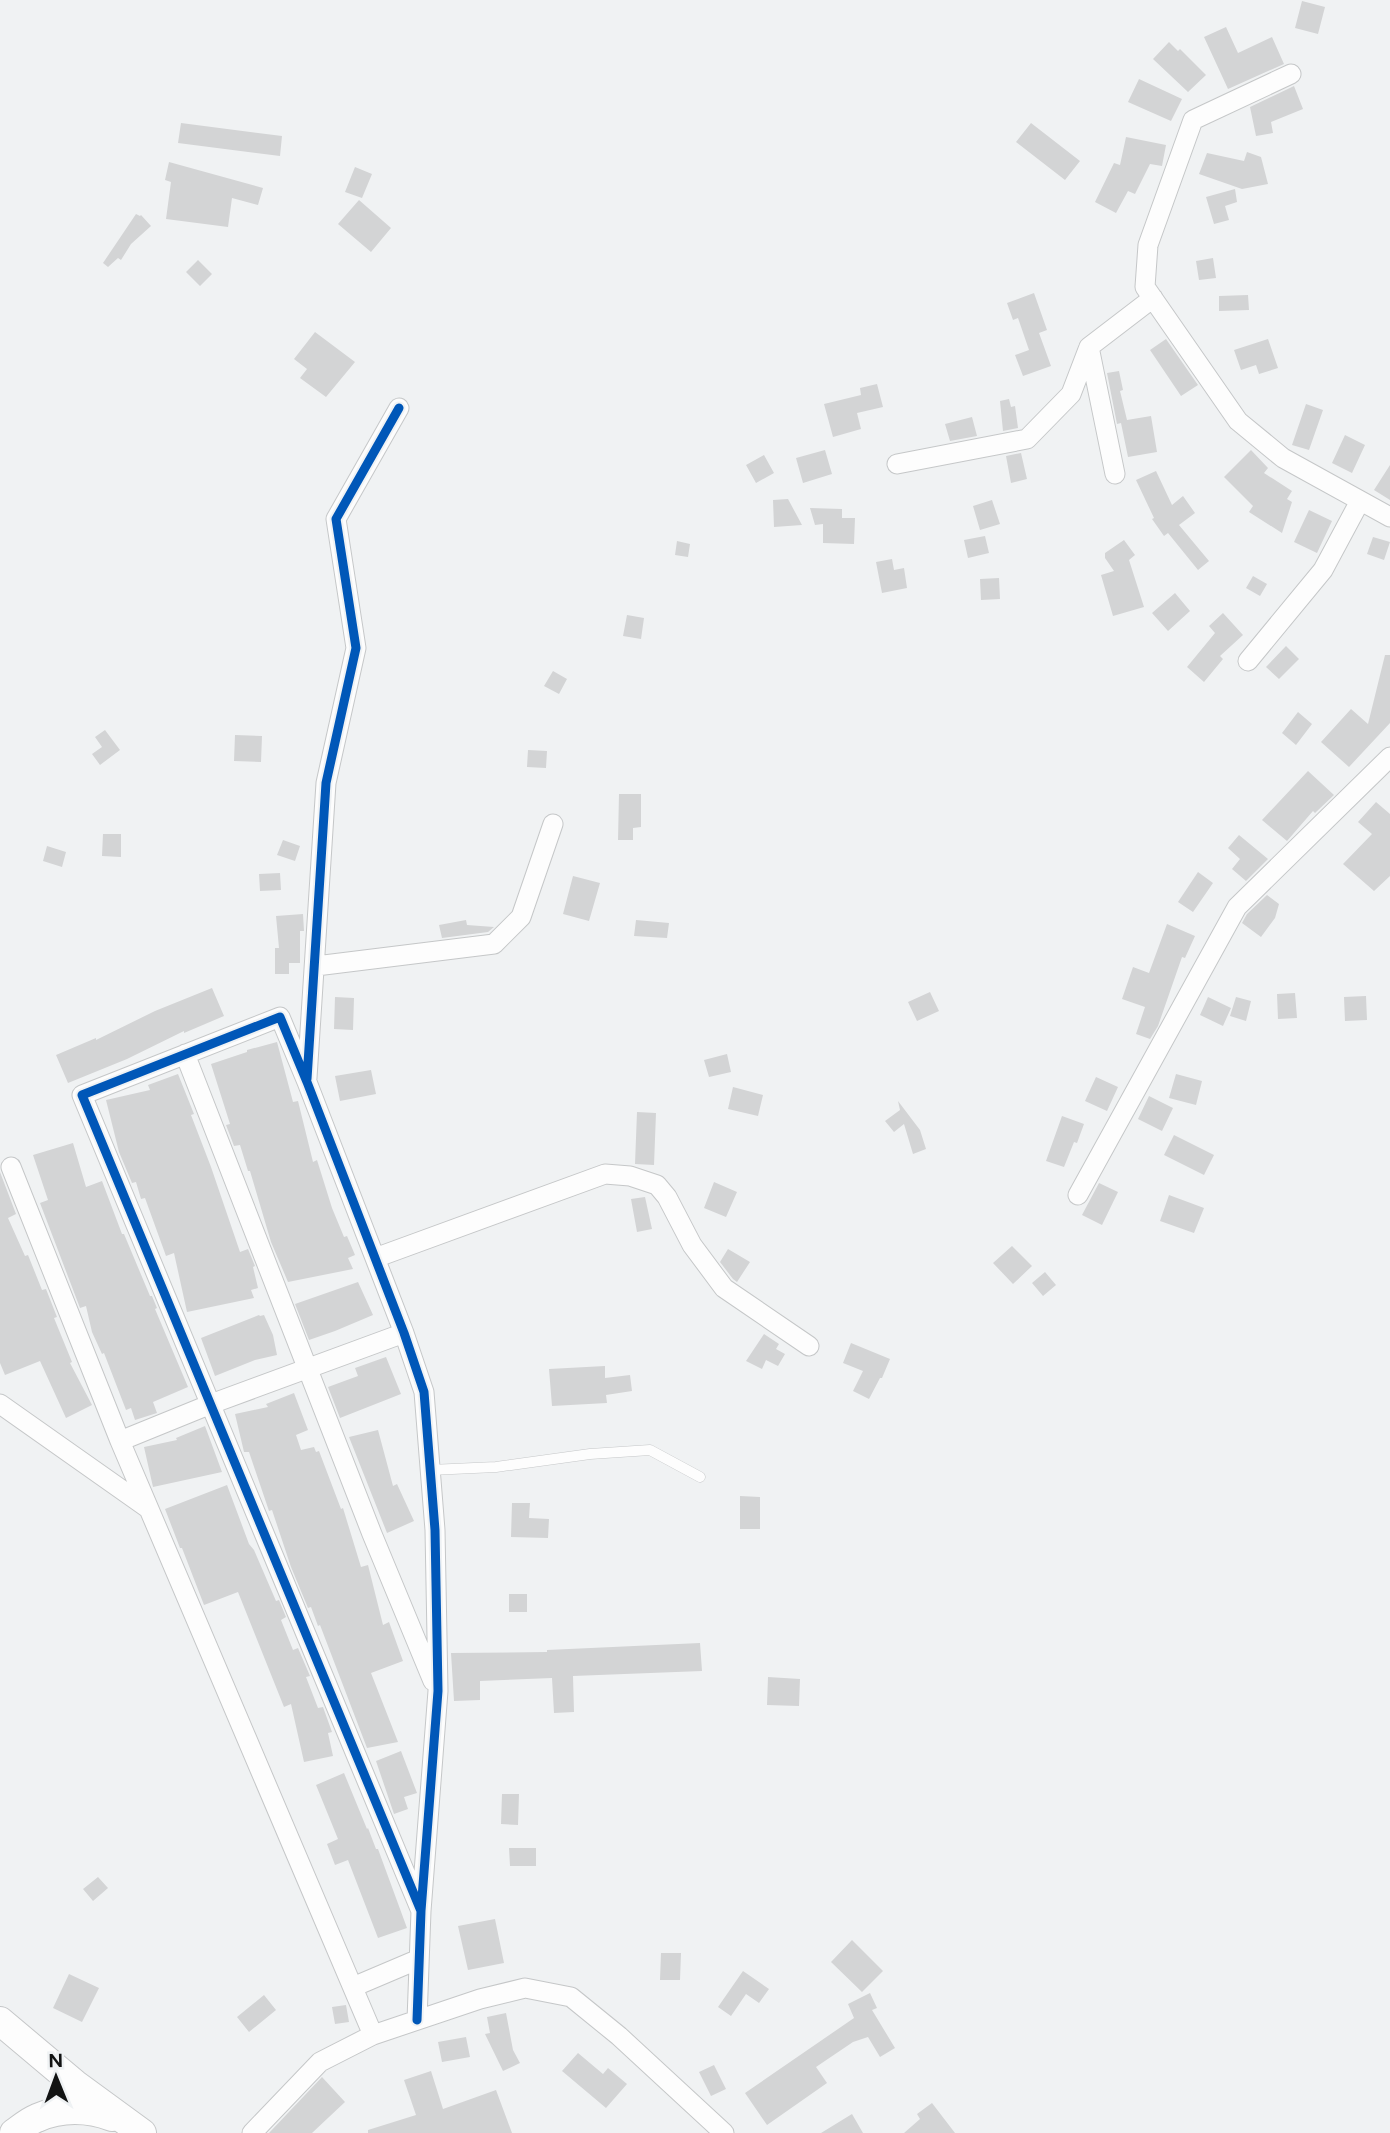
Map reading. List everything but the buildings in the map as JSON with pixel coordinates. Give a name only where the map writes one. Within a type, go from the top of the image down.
[{"type":"main road","points":[[0,2021],[75,2084],[135,2129]]},
{"type":"main road","points":[[14,2133],[37,2118],[66,2109],[97,2111],[135,2129]]},
{"type":"street","points":[[1291,74],[1194,120],[1148,245],[1145,287],[1238,421],[1283,458],[1390,517]]},
{"type":"street","points":[[898,464],[1027,439],[1071,394],[1089,347],[1153,298]]},
{"type":"street","points":[[1089,347],[1115,474]]},
{"type":"street","points":[[307,1082],[326,783],[356,648],[336,519],[399,408]]},
{"type":"street","points":[[1248,661],[1323,570],[1360,501]]},
{"type":"street","points":[[1078,1195],[1237,907],[1390,757]]},
{"type":"street","points":[[316,966],[494,944],[521,917],[553,824]]},
{"type":"street","points":[[417,2020],[421,1910],[438,1691],[435,1530],[424,1392],[404,1333],[280,1017],[82,1095],[421,1910]]},
{"type":"street","points":[[185,1054],[372,1534],[438,1691]]},
{"type":"street","points":[[11,1167],[120,1441],[373,2035]]},
{"type":"street","points":[[375,1258],[605,1174],[630,1177],[657,1185],[667,1197],[692,1245],[724,1288],[809,1346]]},
{"type":"street","points":[[120,1441],[404,1333]]},
{"type":"street","points":[[0,1404],[150,1510]]},
{"type":"street","points":[[353,1987],[419,1959]]},
{"type":"street","points":[[253,2133],[320,2062],[373,2035],[480,1998],[525,1988],[571,1997],[619,2036],[724,2133]]},
{"type":"lane","points":[[430,1470],[496,1467],[590,1454],[650,1450],[700,1477]]},
{"type":"cycle path","points":[[307,1079],[326,783],[356,648],[336,519],[399,408]]},
{"type":"cycle path","points":[[417,2020],[421,1911],[438,1691],[435,1530],[424,1392],[404,1333],[280,1017],[82,1095],[421,1911]]}]
